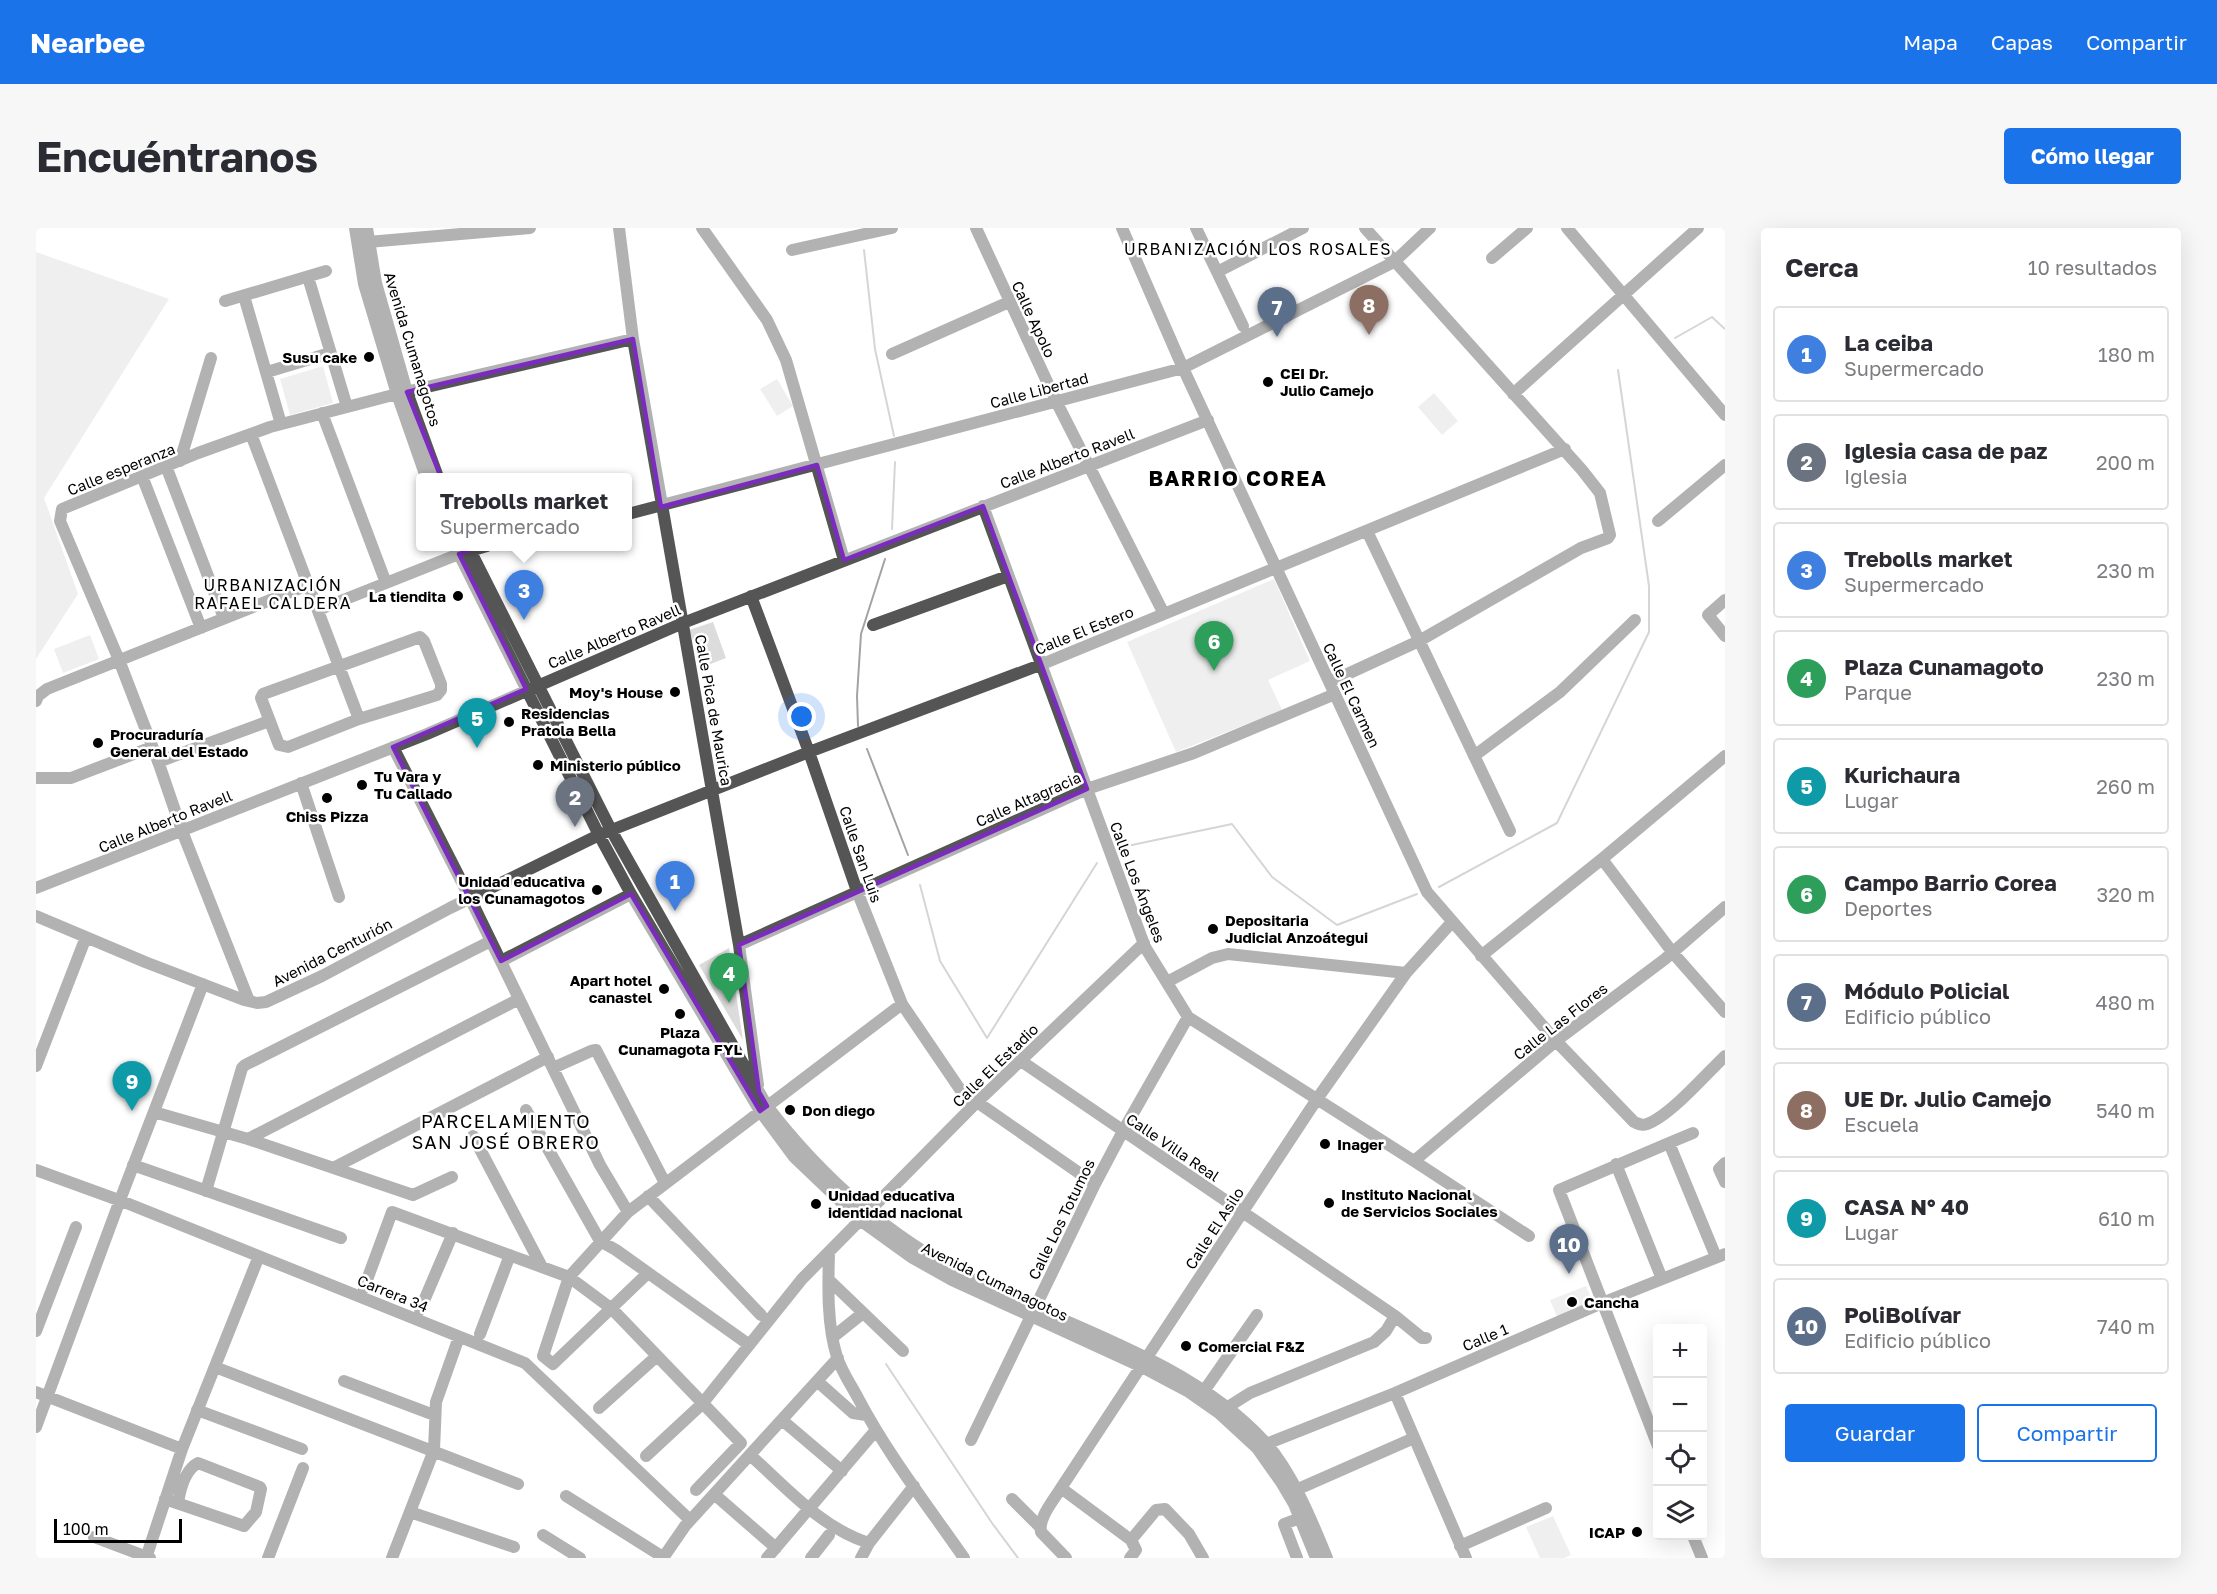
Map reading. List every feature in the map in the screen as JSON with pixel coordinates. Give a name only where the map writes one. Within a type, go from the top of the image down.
[{"type":"street","name":"Avenida Cumanagotos","points":[[355,228],[364,284],[402,393],[436,473]]},
{"type":"street","name":"Avenida Cumanagotos","points":[[367,228],[376,283],[402,393],[425,473]]},
{"type":"street","points":[[368,242],[530,228]]},
{"type":"street","name":"Calle Pica de Maurica","points":[[619,228],[633,339],[739,945],[759,1092]]},
{"type":"street","points":[[702,228],[767,320],[786,360],[844,560]]},
{"type":"street","points":[[792,250],[853,232],[892,228]]},
{"type":"street","name":"Calle Apolo","points":[[976,228],[1056,401],[1164,614]]},
{"type":"street","name":"Calle El Carmen","points":[[1122,228],[1183,368],[1427,892],[1556,1041],[1634,1122],[1646,1125],[1665,1114],[1725,1056]]},
{"type":"street","points":[[1196,228],[1243,326]]},
{"type":"street","points":[[1217,272],[1303,228]]},
{"type":"street","points":[[1330,682],[1419,641],[1581,548],[1608,538],[1610,532],[1600,493],[1565,449],[1365,228]]},
{"type":"street","name":"Calle Libertad","points":[[632,513],[1183,368],[1394,262],[1430,228]]},
{"type":"street","points":[[1492,258],[1527,228]]},
{"type":"street","points":[[1567,228],[1725,415]]},
{"type":"street","points":[[1513,394],[1698,228]]},
{"type":"street","points":[[225,301],[326,271]]},
{"type":"street","points":[[308,277],[347,407]]},
{"type":"street","points":[[244,296],[281,424]]},
{"type":"street","points":[[892,354],[1009,302]]},
{"type":"street","name":"Calle esperanza","points":[[249,1001],[118,660],[60,521],[59,515],[62,509],[166,466],[281,424],[633,339]]},
{"type":"street","points":[[267,372],[330,353]]},
{"type":"street","points":[[180,461],[211,358]]},
{"type":"street","points":[[322,413],[386,583]]},
{"type":"street","name":"Calle Alberto Ravell","points":[[36,888],[393,747],[683,622],[1208,420]]},
{"type":"street","points":[[251,434],[359,719]]},
{"type":"street","name":"Calle El Estero","points":[[599,835],[809,752],[1040,665],[1565,449]]},
{"type":"street","points":[[1658,521],[1725,465]]},
{"type":"street","points":[[166,466],[224,618]]},
{"type":"street","points":[[142,476],[201,628]]},
{"type":"street","name":"Calle Los Ángeles","points":[[983,506],[1144,943],[1188,1017],[1528,1236]]},
{"type":"street","points":[[1367,531],[1510,831]]},
{"type":"street","points":[[318,610],[458,551]]},
{"type":"street","name":"Avenida Cumanagotos","points":[[464,551],[538,684],[611,830],[759,1092],[763,1108]]},
{"type":"street","name":"Avenida Cumanagotos","points":[[464,551],[526,689],[599,835],[631,894],[763,1108],[849,1195],[865,1216],[920,1251],[1032,1312],[1188,1380],[1204,1391],[1262,1446],[1308,1513],[1327,1558]]},
{"type":"street","points":[[873,625],[1008,576]]},
{"type":"street","points":[[36,701],[38,696],[47,689],[308,585]]},
{"type":"street","name":"Calle San Luis","points":[[752,596],[857,891],[902,1004],[975,1104],[1095,1184]]},
{"type":"street","points":[[1725,600],[1708,615],[1725,636]]},
{"type":"street","points":[[1474,756],[1560,692],[1635,620]]},
{"type":"street","points":[[420,637],[424,641],[441,684],[441,690],[437,695],[359,719],[284,748],[279,745],[261,698],[263,694],[420,637]]},
{"type":"street","name":"Calle Altagracia","points":[[739,945],[1087,789],[1194,753],[1335,694]]},
{"type":"street","points":[[158,762],[269,721]]},
{"type":"street","points":[[36,778],[71,778],[152,747]]},
{"type":"street","points":[[393,747],[470,898],[600,1165],[628,1212]]},
{"type":"street","points":[[1481,956],[1725,756]]},
{"type":"street","points":[[301,783],[339,897]]},
{"type":"street","name":"Avenida Centurión","points":[[36,916],[203,984],[249,1001],[266,1002],[288,993],[470,898],[599,835]]},
{"type":"street","points":[[1602,859],[1673,953],[1725,1012]]},
{"type":"street","points":[[501,961],[631,894]]},
{"type":"street","name":"Calle Las Flores","points":[[1414,1161],[1556,1041],[1673,953],[1725,907]]},
{"type":"street","name":"Calle El Asilo","points":[[1040,1527],[1061,1488],[1317,1099],[1406,973],[1452,922]]},
{"type":"street","points":[[36,1066],[86,937]]},
{"type":"street","points":[[206,1191],[242,1068],[245,1065],[491,941]]},
{"type":"street","name":"Calle El Estadio","points":[[865,1216],[975,1104],[1144,943]]},
{"type":"street","points":[[1167,982],[1212,958],[1228,954],[1406,973]]},
{"type":"street","points":[[36,1427],[42,1394],[203,984]]},
{"type":"street","points":[[248,1139],[519,999]]},
{"type":"street","points":[[648,1273],[552,1364],[542,1355],[569,1278],[628,1212],[902,1004]]},
{"type":"street","name":"Calle Los Totumos","points":[[971,1440],[1095,1184],[1188,1017]]},
{"type":"street","points":[[335,1167],[551,1063],[596,1050],[665,1183]]},
{"type":"street","name":"Calle Villa Real","points":[[1021,1061],[1395,1316],[1422,1338],[1426,1338]]},
{"type":"street","points":[[526,1110],[600,1241],[748,1344]]},
{"type":"street","points":[[153,1112],[248,1139],[413,1195],[452,1177]]},
{"type":"street","points":[[1653,1433],[1559,1192],[1561,1188],[1693,1133]]},
{"type":"street","points":[[473,1136],[542,1267]]},
{"type":"street","points":[[1669,1143],[1720,1255]]},
{"type":"street","points":[[1616,1164],[1662,1279]]},
{"type":"street","points":[[133,1165],[341,1238]]},
{"type":"street","points":[[1722,1166],[1725,1182]]},
{"type":"street","name":"Carrera 34","points":[[36,1170],[120,1200],[525,1363],[690,1520]]},
{"type":"street","points":[[648,1196],[761,1315]]},
{"type":"street","points":[[363,1288],[392,1212],[569,1278],[612,1309],[741,1443],[696,1490]]},
{"type":"street","points":[[646,1456],[702,1404],[802,1279],[865,1216]]},
{"type":"street","points":[[36,1331],[76,1227]]},
{"type":"street","points":[[420,1310],[453,1233]]},
{"type":"street","points":[[829,1253],[828,1280],[833,1337],[838,1358],[866,1415],[964,1558]]},
{"type":"street","points":[[480,1334],[510,1255]]},
{"type":"street","name":"Calle 1","points":[[1262,1446],[1395,1393],[1602,1303],[1720,1255]]},
{"type":"street","points":[[94,1537],[147,1558],[182,1449],[259,1256]]},
{"type":"street","points":[[828,1280],[903,1351]]},
{"type":"street","points":[[833,1337],[863,1313]]},
{"type":"street","points":[[1204,1391],[1257,1315]]},
{"type":"street","points":[[1223,1410],[1250,1393],[1374,1342],[1386,1331],[1395,1316]]},
{"type":"street","points":[[392,1558],[434,1450],[436,1402],[459,1337]]},
{"type":"street","points":[[599,1408],[657,1356]]},
{"type":"street","points":[[566,1497],[663,1557],[673,1540],[690,1520],[838,1358]]},
{"type":"street","name":"Avenida Cumanagotos","points":[[1143,1362],[1189,1392],[1223,1410]]},
{"type":"street","points":[[215,1367],[518,1484]]},
{"type":"street","points":[[344,1380],[434,1415]]},
{"type":"street","points":[[817,1381],[853,1413],[866,1415]]},
{"type":"street","points":[[1395,1393],[1466,1558]]},
{"type":"street","points":[[42,1394],[182,1449]]},
{"type":"street","points":[[197,1410],[302,1449]]},
{"type":"street","points":[[782,1420],[842,1470]]},
{"type":"street","points":[[767,1558],[876,1430]]},
{"type":"street","points":[[1292,1492],[1414,1438]]},
{"type":"street","points":[[750,1455],[809,1509],[830,1524],[869,1543]]},
{"type":"street","points":[[165,1499],[244,1526],[256,1512],[261,1489],[198,1463],[186,1477],[178,1503]]},
{"type":"street","points":[[268,1558],[303,1468]]},
{"type":"street","points":[[861,1558],[869,1543],[914,1486]]},
{"type":"street","points":[[1061,1488],[1131,1540],[1136,1550],[1130,1558]]},
{"type":"street","name":"Avenida Cumanagotos","points":[[1292,1492],[1316,1558]]},
{"type":"street","points":[[714,1494],[776,1548]]},
{"type":"street","points":[[1012,1499],[1066,1558]]},
{"type":"street","points":[[1460,1546],[1546,1508]]},
{"type":"street","points":[[1131,1540],[1156,1510],[1165,1509],[1189,1534],[1199,1556]]},
{"type":"street","points":[[410,1512],[514,1547]]},
{"type":"street","points":[[1297,1558],[1284,1524],[1300,1518]]},
{"type":"street","points":[[543,1535],[580,1558]]},
{"type":"street","points":[[811,1558],[829,1535]]},
{"type":"street","points":[[1695,1540],[1702,1558]]},
{"type":"highlighted area","points":[[633,339],[661,507],[817,465],[844,560],[983,506],[1087,789],[739,945],[759,1092],[767,1106],[760,1111],[631,894],[501,961],[393,747],[526,689],[459,554],[470,550],[407,392]]},
{"type":"shaded area","points":[[36,252],[169,299],[44,498],[78,594],[36,659]]},
{"type":"shaded area","points":[[323,366],[333,403],[290,415],[280,379]]},
{"type":"shaded area","points":[[777,379],[793,406],[777,416],[760,389]]},
{"type":"shaded area","points":[[1434,393],[1458,421],[1442,435],[1418,407]]},
{"type":"shaded area","points":[[1274,579],[1310,661],[1268,680],[1282,710],[1176,752],[1127,642]]},
{"type":"shaded area","points":[[713,622],[726,658],[703,667],[689,630]]},
{"type":"shaded area","points":[[90,635],[99,659],[63,673],[54,649]]},
{"type":"shaded area","points":[[729,948],[743,1040],[699,965]]},
{"type":"shaded area","name":"Cancha","points":[[1586,1286],[1594,1305],[1558,1319],[1550,1300]]},
{"type":"shaded area","points":[[1553,1516],[1571,1555],[1564,1558],[1540,1558],[1526,1527]]},
{"type":"waterway","points":[[864,250],[875,349],[894,436]]},
{"type":"waterway","points":[[1675,338],[1712,317],[1725,329]]},
{"type":"waterway","points":[[1439,887],[1557,823],[1649,632],[1649,586],[1618,370]]},
{"type":"waterway","points":[[892,529],[895,462]]},
{"type":"waterway","points":[[858,726],[857,696],[861,634],[885,559]]},
{"type":"waterway","points":[[867,749],[908,855]]},
{"type":"waterway","points":[[1127,846],[1232,824],[1272,877],[1337,925],[1417,894]]},
{"type":"waterway","points":[[920,885],[940,961],[987,1038],[1097,863]]},
{"type":"waterway","points":[[886,1364],[992,1523],[1018,1558]]},
{"type":"place","name":"UE Dr. Julio Camejo","points":[[1369,335]]},
{"type":"place","name":"Módulo Policial","points":[[1277,337]]},
{"type":"place","name":"Susu cake","points":[[369,357]]},
{"type":"place","name":"CEI Dr. Julio Camejo","points":[[1268,382]]},
{"type":"place","name":"La tiendita","points":[[458,596]]},
{"type":"place","name":"Trebolls market","points":[[524,620]]},
{"type":"place","name":"Campo Barrio Corea","points":[[1214,671]]},
{"type":"place","name":"Moy's House","points":[[675,692]]},
{"type":"place","name":"Residencias Pratola Bella","points":[[509,722]]},
{"type":"place","name":"Procuraduría General del Estado","points":[[98,743]]},
{"type":"place","name":"Kurichaura","points":[[477,748]]},
{"type":"place","name":"Ministerio público","points":[[538,765]]},
{"type":"place","name":"Tu Vara y Tu Callado","points":[[362,785]]},
{"type":"place","name":"Chiss Pizza","points":[[327,798]]},
{"type":"place","name":"Iglesia casa de paz","points":[[575,827]]},
{"type":"place","name":"Unidad educativa los Cunamagotos","points":[[597,890]]},
{"type":"place","name":"La ceiba","points":[[675,911]]},
{"type":"place","name":"Depositaria Judicial Anzoátegui","points":[[1213,929]]},
{"type":"place","name":"Apart hotel canastel","points":[[664,989]]},
{"type":"place","name":"Plaza Cunamagoto","points":[[729,1003]]},
{"type":"place","name":"Plaza Cunamagota FYL","points":[[680,1014]]},
{"type":"place","name":"Don diego","points":[[790,1110]]},
{"type":"place","name":"CASA N° 40","points":[[132,1111]]},
{"type":"place","name":"Inager","points":[[1325,1144]]},
{"type":"place","name":"Instituto Nacional de Servicios Sociales","points":[[1329,1203]]},
{"type":"place","name":"Unidad educativa identidad nacional","points":[[816,1204]]},
{"type":"place","name":"PoliBolívar","points":[[1569,1274]]},
{"type":"place","name":"Cancha","points":[[1572,1302]]},
{"type":"place","name":"Comercial F&Z","points":[[1186,1346]]},
{"type":"place","name":"ICAP","points":[[1637,1532]]},
{"type":"district","name":"URBANIZACIÓN LOS ROSALES","points":[[1258,249]]},
{"type":"district","name":"BARRIO COREA","points":[[1238,478]]},
{"type":"district","name":"URBANIZACIÓN RAFAEL CALDERA","points":[[273,594]]},
{"type":"district","name":"PARCELAMIENTO SAN JOSÉ OBRERO","points":[[506,1131]]}]
